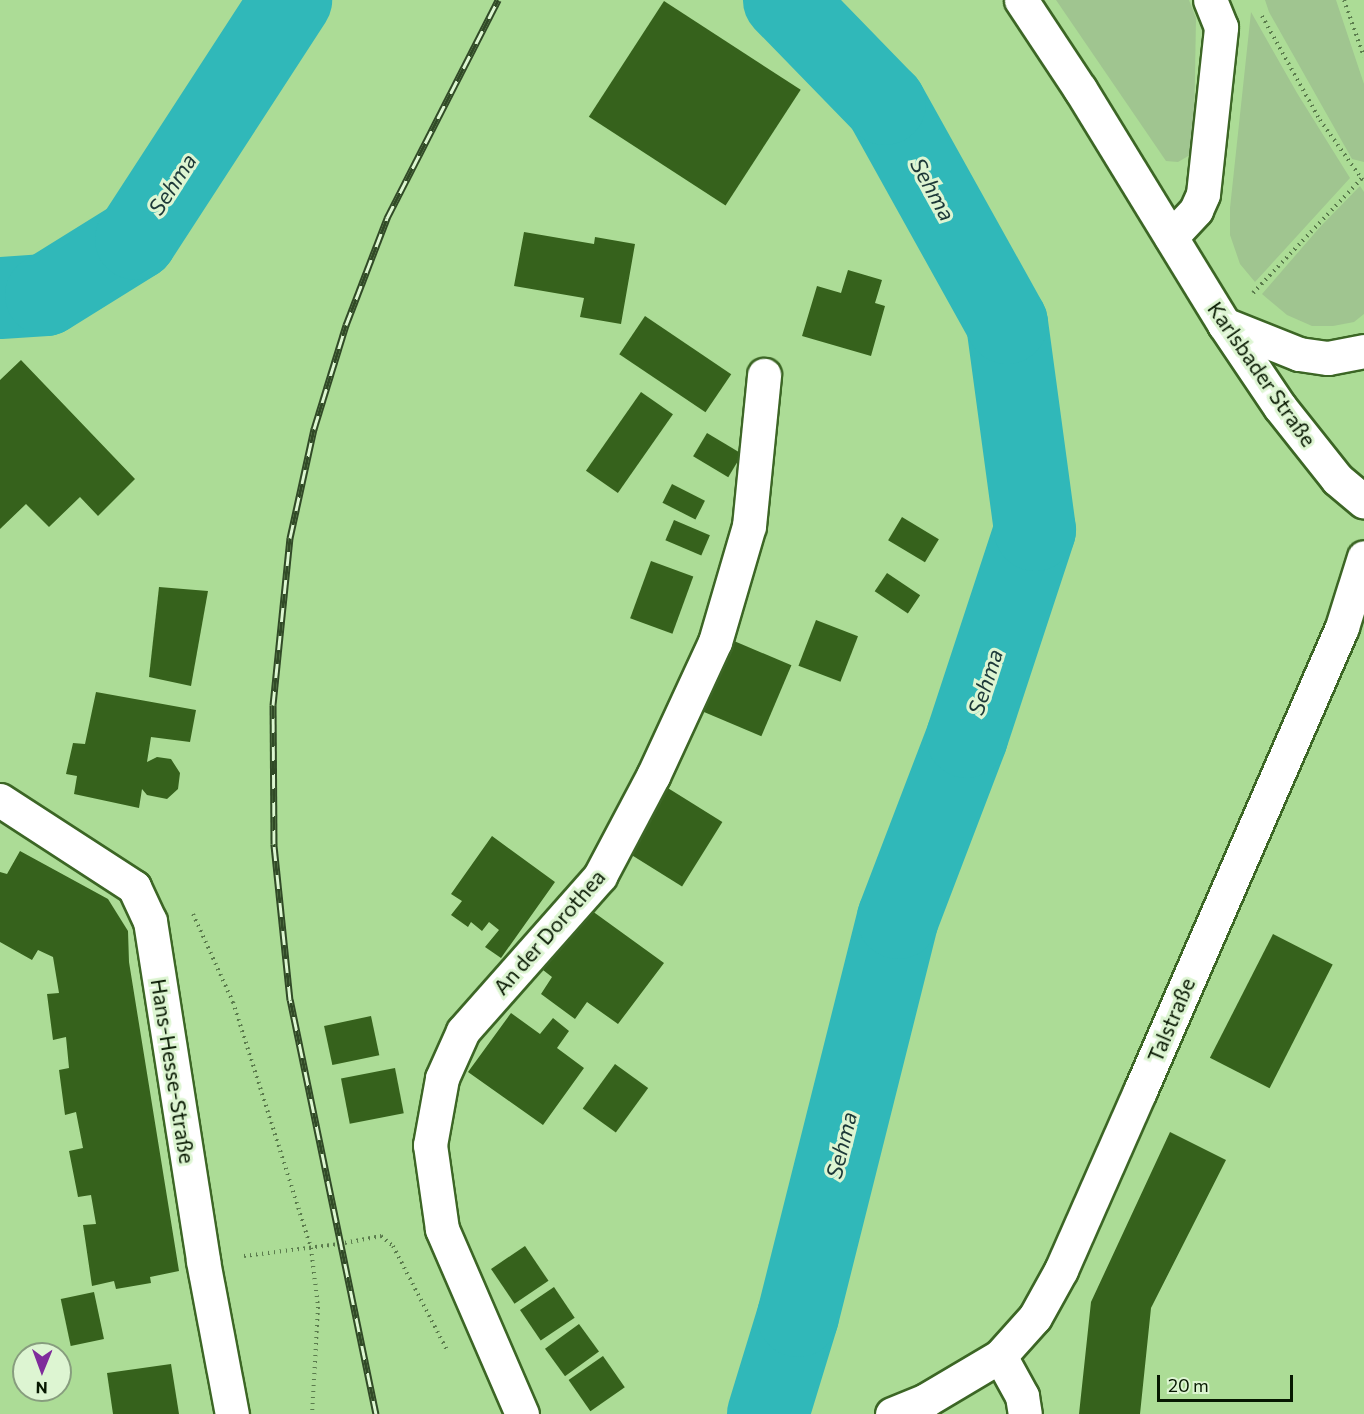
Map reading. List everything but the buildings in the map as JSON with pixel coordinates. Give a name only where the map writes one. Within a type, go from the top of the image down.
[{"type":"street","name":"Karlsbader Straße","points":[[1021,0],[1080,89],[1224,324],[1280,407],[1337,479],[1364,502]]},
{"type":"street","points":[[1171,237],[1196,210],[1203,194],[1221,27],[1210,0]]},
{"type":"street","points":[[1224,324],[1299,354],[1328,358],[1364,351]]},
{"type":"street","name":"An der Dorothea","points":[[522,1414],[442,1228],[430,1145],[442,1078],[463,1031],[600,876],[653,776],[711,652],[749,526],[764,375]]},
{"type":"street","name":"Talstraße","points":[[892,1414],[926,1400],[1000,1356],[1035,1317],[1061,1270],[1342,627],[1364,557]]},
{"type":"street","points":[[0,800],[134,887]]},
{"type":"street","name":"Hans-Hesse-Straße","points":[[134,887],[150,921],[203,1261],[232,1414]]},
{"type":"street","points":[[1000,1356],[1022,1396],[1025,1414]]},
{"type":"path","points":[[1344,0],[1364,57]]},
{"type":"path","points":[[1224,324],[1363,179],[1320,120],[1259,10]]},
{"type":"path","points":[[134,887],[189,905],[233,1002],[311,1248],[318,1307],[312,1414]]},
{"type":"path","points":[[203,1261],[311,1248],[381,1236],[393,1246],[448,1354]]},
{"type":"green space","points":[[1056,0],[1189,0],[1196,18],[1194,132],[1190,155],[1178,162],[1166,161]]},
{"type":"green space","points":[[1265,0],[1336,0],[1364,84],[1364,162],[1352,159],[1269,12]]},
{"type":"green space","points":[[1251,12],[1297,93],[1350,178],[1255,282],[1240,264],[1230,235],[1230,208]]},
{"type":"green space","points":[[1360,186],[1364,192],[1364,314],[1354,322],[1333,326],[1312,326],[1287,315],[1262,294],[1320,227]]},
{"type":"waterway","name":"Sehma","points":[[0,298],[46,295],[136,239],[291,0]]},
{"type":"waterway","name":"Sehma","points":[[768,1414],[798,1316],[898,918],[967,737],[1035,530],[1007,323],[885,104],[784,0]]},
{"type":"railway","points":[[376,1414],[290,1000],[274,844],[273,705],[290,538],[314,429],[346,325],[387,218],[498,0]]}]
